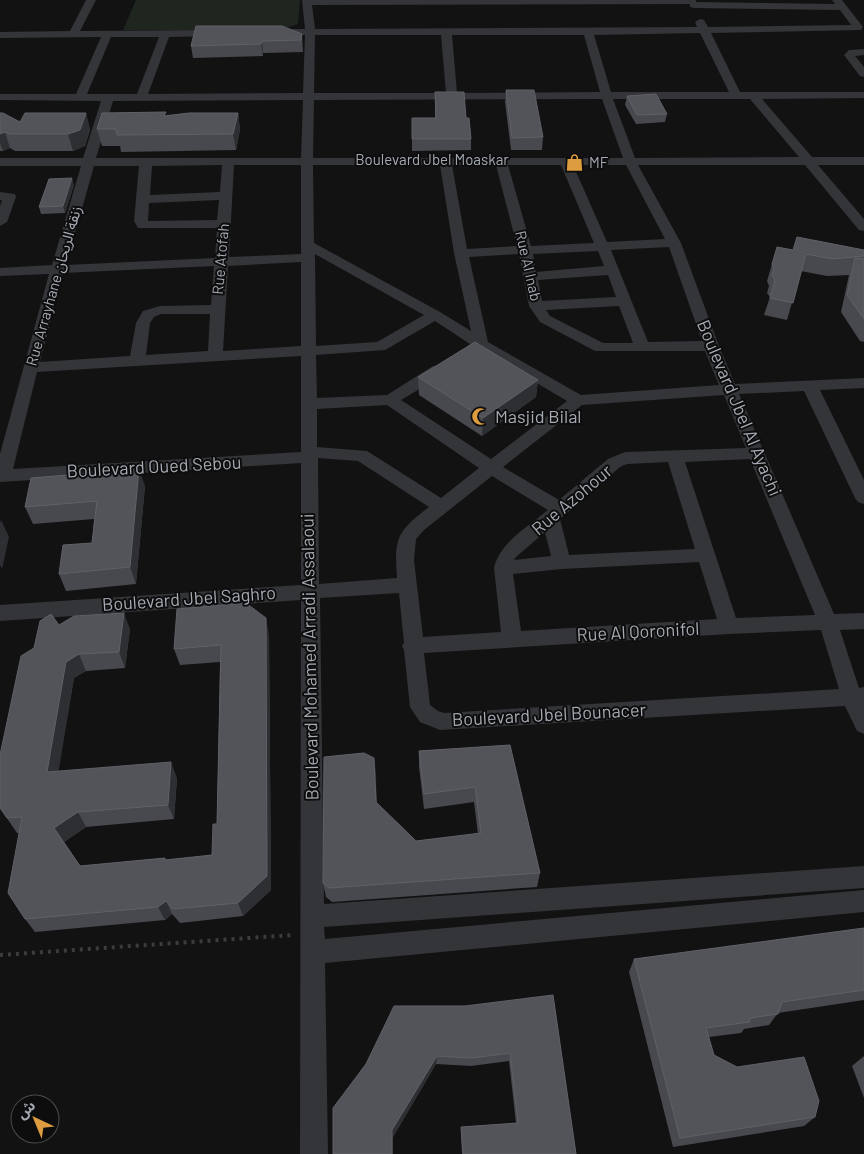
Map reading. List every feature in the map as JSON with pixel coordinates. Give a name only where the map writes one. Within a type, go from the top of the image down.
[{"type":"street","points":[[73,35],[91,0]]},
{"type":"street","points":[[262,32],[588,32],[858,27],[839,3],[307,1]]},
{"type":"street","name":"Boulevard Mohamed Arradi Assalaoui","points":[[307,1],[310,31],[307,160],[314,1154]]},
{"type":"street","points":[[692,2],[703,30],[736,95]]},
{"type":"street","points":[[0,36],[233,32]]},
{"type":"street","points":[[446,32],[452,95]]},
{"type":"street","name":"Boulevard Jbel Al Ayachi","points":[[588,32],[606,95],[630,161],[674,243],[711,346],[858,696],[864,725]]},
{"type":"street","points":[[80,97],[107,34]]},
{"type":"street","points":[[141,97],[165,34]]},
{"type":"street","points":[[864,52],[853,52],[849,55],[864,74]]},
{"type":"street","points":[[0,97],[308,98],[452,95],[864,95]]},
{"type":"street","points":[[753,95],[864,228]]},
{"type":"street","name":"Rue Arrayhane زنقة الريحان","points":[[2,476],[58,268],[108,97]]},
{"type":"street","name":"Boulevard Jbel Moaskar","points":[[0,162],[307,160],[864,161]]},
{"type":"street","points":[[445,160],[461,253],[480,344]]},
{"type":"street","name":"Rue Al Inab","points":[[501,160],[525,250],[536,306],[545,319],[600,348],[711,346]]},
{"type":"street","points":[[565,161],[613,270],[642,347]]},
{"type":"street","points":[[146,162],[141,221],[145,226],[224,224]]},
{"type":"street","name":"Rue Atofah","points":[[215,356],[228,162]]},
{"type":"street","points":[[0,196],[10,197],[0,222]]},
{"type":"street","points":[[142,199],[226,196]]},
{"type":"street","points":[[461,253],[674,243]]},
{"type":"street","points":[[0,272],[220,261],[308,252],[435,315],[480,344],[578,400],[730,389],[864,383]]},
{"type":"street","points":[[529,277],[613,270]]},
{"type":"street","points":[[536,306],[625,301]]},
{"type":"street","points":[[137,360],[143,323],[148,314],[160,310],[217,308]]},
{"type":"street","points":[[31,368],[383,346],[435,315]]},
{"type":"street","points":[[309,404],[390,400],[480,344]]},
{"type":"street","points":[[810,386],[864,498]]},
{"type":"street","points":[[390,400],[555,513],[562,562]]},
{"type":"street","name":"Boulevard Jbel Bounacer","points":[[578,400],[418,524],[407,537],[404,560],[408,586],[412,646],[420,706],[425,714],[433,720],[444,722],[858,696]]},
{"type":"street","points":[[0,414],[18,414]]},
{"type":"street","name":"Rue Azohour","points":[[504,568],[505,559],[510,552],[614,463],[625,458],[757,453]]},
{"type":"street","points":[[309,454],[361,455],[441,506]]},
{"type":"street","name":"Boulevard Oued Sebou","points":[[2,476],[309,454]]},
{"type":"street","points":[[675,457],[729,626]]},
{"type":"street","points":[[512,639],[504,568],[562,562],[705,555]]},
{"type":"street","name":"Boulevard Jbel Saghro","points":[[0,612],[408,586]]},
{"type":"street","name":"Rue Al Qoronifol","points":[[412,646],[729,626],[864,621]]},
{"type":"street","points":[[313,934],[864,877]]},
{"type":"street","points":[[313,934],[864,901]]},
{"type":"path","points":[[0,955],[313,934]]},
{"type":"shaded area","points":[[136,0],[300,0],[298,24],[280,30],[123,30]]},
{"type":"building","points":[[196,26],[282,26],[302,34],[301,40],[262,41],[261,44],[191,46]]},
{"type":"building","points":[[506,90],[534,90],[543,137],[512,138]]},
{"type":"building","points":[[435,92],[464,92],[466,118],[469,118],[471,139],[412,139],[412,118],[436,118]]},
{"type":"building","points":[[656,94],[667,114],[637,115],[627,96]]},
{"type":"building","points":[[166,112],[164,116],[189,113],[238,113],[233,134],[117,135],[116,129],[97,129],[102,113]]},
{"type":"building","points":[[0,113],[20,122],[25,113],[86,113],[80,130],[68,134],[10,134],[5,132],[0,134]]},
{"type":"building","points":[[72,178],[63,206],[39,207],[49,179]]},
{"type":"building","points":[[797,237],[864,250],[864,256],[832,259],[806,254],[793,303],[770,298],[775,280],[772,275],[774,269],[772,264],[777,247],[793,250]]},
{"type":"building","points":[[855,258],[864,259],[864,319],[847,295]]},
{"type":"building","points":[[475,342],[538,380],[483,418],[418,377]]},
{"type":"building","points":[[139,469],[130,567],[59,574],[63,545],[92,543],[97,501],[25,507],[31,478]]},
{"type":"building","points":[[246,603],[266,618],[267,876],[238,903],[173,909],[166,901],[158,907],[25,919],[8,893],[22,817],[7,818],[0,808],[0,755],[21,656],[34,648],[40,621],[51,614],[59,625],[74,616],[124,613],[119,652],[79,654],[66,662],[47,772],[171,762],[168,805],[78,812],[54,828],[80,866],[165,858],[165,860],[212,855],[213,824],[217,824],[221,645],[174,649],[177,609]]},
{"type":"building","points":[[510,745],[540,873],[329,888],[323,883],[324,757],[364,753],[374,758],[376,802],[416,841],[481,833],[475,787],[424,794],[419,751]]},
{"type":"building","points":[[864,928],[864,990],[782,1002],[778,1014],[750,1018],[749,1022],[706,1028],[714,1055],[737,1067],[804,1057],[819,1101],[815,1117],[680,1138],[634,959]]},
{"type":"building","points":[[553,995],[576,1154],[463,1154],[461,1127],[518,1123],[510,1053],[472,1058],[437,1056],[392,1130],[392,1154],[333,1154],[333,1108],[366,1064],[394,1006],[465,1006]]},
{"type":"place","name":"MF","points":[[575,163]]},
{"type":"place","name":"Masjid Bilal","points":[[481,417]]}]
